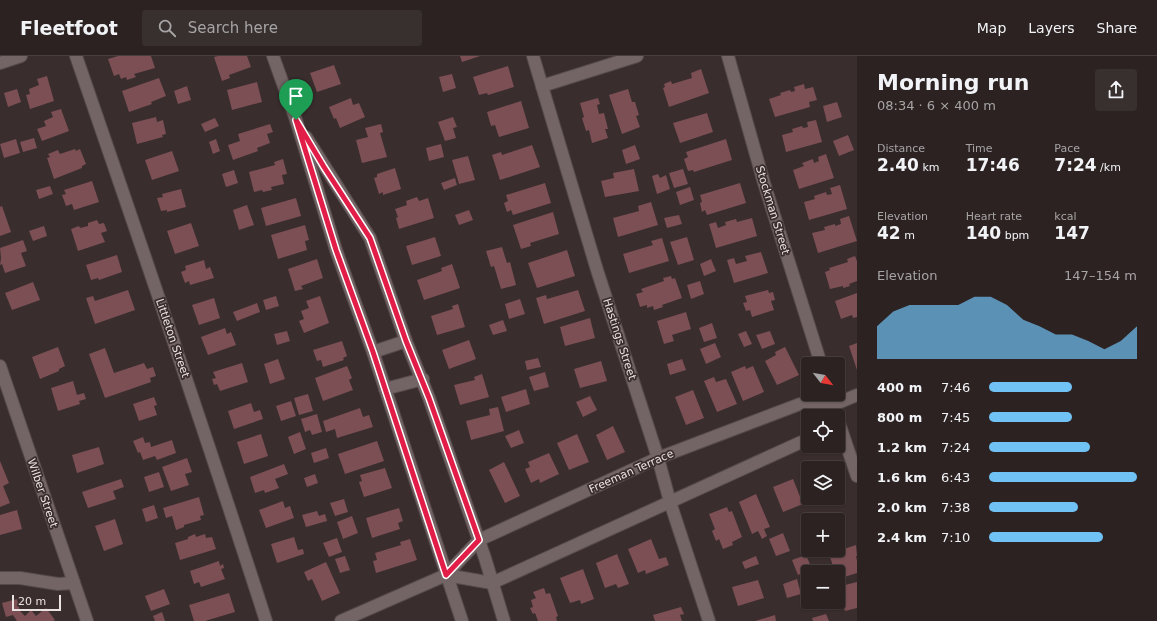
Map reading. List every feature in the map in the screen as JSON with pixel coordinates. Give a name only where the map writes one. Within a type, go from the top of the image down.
[{"type":"street","points":[[0,63],[21,56]]},
{"type":"street","name":"Littleton Street","points":[[76,56],[210,448],[266,621]]},
{"type":"street","points":[[273,56],[296,120],[336,250],[373,352],[462,621]]},
{"type":"street","name":"Hastings Street","points":[[533,56],[597,270],[709,621]]},
{"type":"street","points":[[542,86],[637,56]]},
{"type":"street","name":"Stockman Street","points":[[728,56],[764,183],[818,357]]},
{"type":"street","points":[[296,120],[324,167],[370,238],[479,540],[504,621]]},
{"type":"street","points":[[373,352],[406,341]]},
{"type":"street","name":"Wilber Street","points":[[0,366],[87,621]]},
{"type":"street","points":[[385,389],[422,379]]},
{"type":"street","name":"Freeman Terrace","points":[[341,621],[446,575],[479,540],[658,458],[800,404],[833,408],[857,395]]},
{"type":"street","points":[[845,441],[857,476]]},
{"type":"street","points":[[446,575],[492,583],[801,442]]},
{"type":"street","points":[[0,578],[20,578],[58,584],[74,583]]},
{"type":"building","points":[[118,56],[151,56],[155,68],[134,74],[136,77],[127,80],[126,77],[121,79],[119,74],[114,76],[108,59]]},
{"type":"building","points":[[247,56],[251,67],[229,75],[230,78],[222,81],[214,57]]},
{"type":"building","points":[[460,56],[480,56],[462,62]]},
{"type":"building","points":[[334,65],[341,84],[317,92],[310,73]]},
{"type":"building","points":[[508,66],[514,87],[488,95],[487,93],[479,95],[473,77]]},
{"type":"building","points":[[701,69],[709,93],[669,107],[663,88],[665,87],[664,84],[671,81],[672,84],[692,78],[691,73]]},
{"type":"building","points":[[452,74],[456,88],[443,92],[439,77]]},
{"type":"building","points":[[47,76],[54,101],[30,109],[26,95],[30,94],[29,89],[39,85],[37,79]]},
{"type":"building","points":[[159,78],[166,96],[151,102],[152,104],[129,112],[122,91]]},
{"type":"building","points":[[257,82],[262,102],[232,110],[227,90]]},
{"type":"building","points":[[804,84],[805,89],[813,87],[817,100],[809,102],[810,107],[775,117],[769,99],[781,95],[780,93],[790,90],[791,92],[795,91],[794,87]]},
{"type":"building","points":[[187,86],[191,100],[178,104],[174,91]]},
{"type":"building","points":[[17,89],[21,102],[8,107],[4,93]]},
{"type":"building","points":[[628,89],[632,102],[635,102],[639,115],[636,116],[640,127],[622,134],[609,95]]},
{"type":"building","points":[[351,98],[353,105],[359,103],[365,117],[340,128],[329,107]]},
{"type":"building","points":[[598,98],[600,104],[597,105],[599,114],[604,113],[608,129],[605,129],[608,138],[592,143],[589,130],[586,131],[582,118],[584,117],[580,103]]},
{"type":"building","points":[[521,101],[529,128],[499,137],[495,125],[491,126],[487,112]]},
{"type":"building","points":[[837,102],[842,117],[827,122],[823,106]]},
{"type":"building","points":[[61,109],[69,131],[42,141],[37,129],[46,126],[44,121],[53,117],[51,112]]},
{"type":"building","points":[[707,113],[713,132],[680,143],[673,123]]},
{"type":"building","points":[[156,117],[157,122],[163,120],[166,134],[162,135],[163,137],[137,144],[132,123]]},
{"type":"building","points":[[453,117],[457,127],[453,128],[456,138],[445,141],[438,122]]},
{"type":"building","points":[[215,118],[219,126],[205,132],[201,124]]},
{"type":"building","points":[[816,120],[822,142],[786,152],[782,135],[793,132],[792,129],[802,126],[803,128],[808,127],[807,122]]},
{"type":"building","points":[[270,124],[273,132],[267,134],[270,143],[257,148],[258,151],[233,160],[228,145],[240,141],[238,134]]},
{"type":"building","points":[[381,124],[383,132],[380,133],[387,157],[362,163],[356,140],[368,137],[365,128]]},
{"type":"building","points":[[848,135],[854,150],[839,156],[833,141]]},
{"type":"building","points":[[34,138],[37,148],[23,152],[20,142]]},
{"type":"building","points":[[16,139],[20,153],[4,158],[0,144]]},
{"type":"building","points":[[216,139],[220,151],[213,154],[209,142]]},
{"type":"building","points":[[726,139],[732,160],[694,172],[693,170],[688,171],[684,159],[688,157],[686,152]]},
{"type":"building","points":[[441,144],[444,157],[429,161],[426,148]]},
{"type":"building","points":[[532,145],[540,167],[500,180],[492,155],[501,152],[502,155]]},
{"type":"building","points":[[635,145],[640,159],[626,164],[622,150]]},
{"type":"building","points":[[75,149],[76,151],[80,149],[86,164],[82,166],[82,168],[54,179],[47,158],[50,157],[48,154],[58,150],[60,154]]},
{"type":"building","points":[[172,151],[179,171],[152,180],[145,160]]},
{"type":"building","points":[[826,154],[834,178],[799,189],[793,170],[804,166],[802,163],[813,159],[814,163],[819,161],[818,157]]},
{"type":"building","points":[[468,156],[475,180],[459,184],[452,160]]},
{"type":"building","points":[[283,159],[287,174],[282,175],[284,184],[271,187],[272,190],[254,192],[249,172],[275,165],[274,162]]},
{"type":"building","points":[[395,168],[401,189],[383,195],[383,192],[379,194],[374,178],[377,177],[377,174]]},
{"type":"building","points":[[634,169],[639,191],[605,197],[601,181],[614,178],[613,173]]},
{"type":"building","points":[[683,169],[688,184],[674,188],[669,173]]},
{"type":"building","points":[[234,170],[238,183],[226,187],[222,174]]},
{"type":"building","points":[[658,174],[660,178],[666,175],[670,189],[657,194],[652,176]]},
{"type":"building","points":[[455,178],[457,185],[444,190],[441,183]]},
{"type":"building","points":[[92,181],[99,202],[74,210],[72,204],[66,206],[62,195],[66,194],[64,190]]},
{"type":"building","points":[[545,183],[551,203],[513,215],[511,210],[507,212],[504,203],[508,201],[506,195]]},
{"type":"building","points":[[740,183],[746,203],[707,215],[705,210],[702,212],[700,195]]},
{"type":"building","points":[[840,185],[847,209],[809,220],[804,202],[815,199],[814,196],[826,192],[827,195],[832,194],[830,188]]},
{"type":"building","points":[[50,186],[53,194],[39,199],[36,190]]},
{"type":"building","points":[[690,187],[694,200],[680,205],[676,192]]},
{"type":"building","points":[[181,189],[186,207],[167,212],[167,210],[161,211],[157,198],[163,197],[162,194]]},
{"type":"building","points":[[417,197],[419,201],[428,198],[434,218],[399,229],[396,218],[398,217],[395,209],[407,205],[406,201]]},
{"type":"building","points":[[296,198],[301,216],[266,226],[261,208]]},
{"type":"building","points":[[651,202],[658,225],[618,237],[613,218],[639,211],[638,206]]},
{"type":"building","points":[[247,205],[254,225],[239,230],[233,210]]},
{"type":"building","points":[[2,206],[11,232],[0,236],[0,207]]},
{"type":"building","points":[[469,210],[473,220],[459,225],[455,215]]},
{"type":"building","points":[[553,212],[559,234],[530,243],[531,246],[521,249],[513,225]]},
{"type":"building","points":[[679,215],[682,224],[667,228],[664,218]]},
{"type":"building","points":[[849,216],[857,241],[818,253],[812,233],[825,230],[824,227],[841,224],[840,219]]},
{"type":"building","points":[[752,218],[757,236],[716,248],[709,224],[716,222],[718,228],[726,225],[725,222],[736,219],[737,222]]},
{"type":"building","points":[[97,220],[99,224],[104,223],[107,231],[101,233],[105,242],[78,251],[71,229],[79,226],[80,228],[88,226],[88,223]]},
{"type":"building","points":[[191,223],[199,246],[175,254],[167,231]]},
{"type":"building","points":[[305,225],[309,240],[305,241],[307,250],[278,259],[271,235]]},
{"type":"building","points":[[44,226],[47,236],[33,241],[29,231]]},
{"type":"building","points":[[435,237],[441,256],[412,265],[406,246]]},
{"type":"building","points":[[687,237],[694,260],[678,265],[670,242]]},
{"type":"building","points":[[662,238],[669,261],[629,273],[623,254],[653,245],[651,241]]},
{"type":"building","points":[[23,240],[27,251],[21,253],[26,266],[5,273],[2,264],[0,265],[0,248]]},
{"type":"building","points":[[502,247],[507,263],[510,262],[516,285],[501,289],[494,266],[491,267],[486,251]]},
{"type":"building","points":[[567,250],[575,276],[537,288],[528,263]]},
{"type":"building","points":[[761,252],[768,273],[734,283],[727,260],[734,258],[736,264],[747,261],[745,256]]},
{"type":"building","points":[[117,255],[122,272],[99,280],[98,278],[91,280],[86,265]]},
{"type":"building","points":[[855,256],[857,261],[857,281],[849,284],[850,286],[830,289],[825,272],[830,270],[829,268],[848,262],[847,259]]},
{"type":"building","points":[[317,259],[323,278],[301,286],[303,289],[295,291],[288,269]]},
{"type":"building","points":[[711,259],[716,271],[704,276],[700,264]]},
{"type":"building","points":[[204,260],[206,269],[210,267],[214,278],[190,285],[189,281],[185,283],[181,272],[186,270],[185,266]]},
{"type":"building","points":[[452,264],[460,288],[424,300],[417,280],[442,271],[441,268]]},
{"type":"building","points":[[671,276],[672,279],[675,278],[682,298],[662,305],[663,307],[654,310],[653,306],[647,308],[647,305],[640,307],[636,294],[643,292],[641,289],[664,281],[663,278]]},
{"type":"building","points":[[700,281],[704,294],[691,299],[687,285]]},
{"type":"building","points":[[33,282],[40,300],[12,310],[5,293]]},
{"type":"building","points":[[128,290],[135,310],[95,324],[86,298],[93,296],[95,301]]},
{"type":"building","points":[[578,290],[585,311],[544,324],[536,298],[546,295],[547,299]]},
{"type":"building","points":[[768,290],[769,293],[773,292],[775,300],[771,301],[774,310],[752,317],[750,310],[746,311],[743,303],[747,302],[745,296]]},
{"type":"building","points":[[857,293],[857,317],[853,318],[852,315],[841,319],[835,301]]},
{"type":"building","points":[[276,296],[279,306],[266,310],[263,300]]},
{"type":"building","points":[[320,296],[329,323],[304,333],[299,321],[304,319],[301,311],[309,308],[306,301]]},
{"type":"building","points":[[214,298],[220,318],[199,325],[192,305]]},
{"type":"building","points":[[520,299],[525,314],[509,319],[505,304]]},
{"type":"building","points":[[257,303],[260,312],[237,321],[233,312]]},
{"type":"building","points":[[458,304],[465,327],[437,335],[431,316],[453,309],[452,306]]},
{"type":"building","points":[[686,312],[691,329],[672,335],[674,341],[664,344],[657,321]]},
{"type":"building","points":[[590,318],[595,338],[565,346],[560,327]]},
{"type":"building","points":[[503,320],[507,331],[493,335],[489,325]]},
{"type":"building","points":[[712,323],[717,338],[704,342],[699,328]]},
{"type":"building","points":[[225,328],[227,334],[231,332],[236,345],[208,355],[201,337]]},
{"type":"building","points":[[287,331],[290,341],[277,345],[274,334]]},
{"type":"building","points":[[746,331],[752,344],[744,347],[738,334]]},
{"type":"building","points":[[770,331],[775,344],[762,349],[756,335]]},
{"type":"building","points":[[469,340],[476,359],[449,369],[442,350]]},
{"type":"building","points":[[342,341],[347,356],[343,358],[344,360],[323,367],[321,360],[317,361],[313,350]]},
{"type":"building","points":[[715,343],[721,357],[706,364],[700,349]]},
{"type":"building","points":[[857,343],[857,370],[849,346]]},
{"type":"building","points":[[58,347],[65,366],[59,369],[59,371],[40,379],[32,357]]},
{"type":"building","points":[[785,347],[799,375],[777,385],[765,361],[776,355],[775,352]]},
{"type":"building","points":[[105,348],[114,373],[144,363],[147,369],[153,367],[156,376],[150,378],[151,382],[105,398],[89,354]]},
{"type":"building","points":[[538,358],[541,367],[527,370],[525,361]]},
{"type":"building","points":[[278,359],[285,379],[270,384],[264,364]]},
{"type":"building","points":[[682,359],[686,370],[670,375],[667,364]]},
{"type":"building","points":[[601,361],[607,381],[580,388],[574,369]]},
{"type":"building","points":[[242,363],[248,382],[220,391],[217,384],[214,385],[212,379],[216,378],[213,372]]},
{"type":"building","points":[[347,366],[352,378],[349,380],[353,390],[323,401],[315,378]]},
{"type":"building","points":[[745,366],[746,369],[753,366],[764,392],[743,401],[731,372]]},
{"type":"building","points":[[545,372],[549,387],[534,391],[529,377]]},
{"type":"building","points":[[482,374],[489,397],[460,405],[454,385],[475,380],[474,377]]},
{"type":"building","points":[[714,377],[716,382],[726,379],[737,404],[717,412],[704,381]]},
{"type":"building","points":[[73,381],[77,395],[84,393],[86,399],[79,401],[80,404],[58,411],[51,388]]},
{"type":"building","points":[[526,389],[530,404],[506,412],[501,397]]},
{"type":"building","points":[[693,390],[704,418],[686,425],[675,397]]},
{"type":"building","points":[[308,394],[313,411],[299,415],[294,398]]},
{"type":"building","points":[[590,396],[597,410],[583,417],[576,402]]},
{"type":"building","points":[[154,397],[157,405],[154,406],[157,415],[139,421],[133,404]]},
{"type":"building","points":[[291,401],[296,416],[281,421],[276,406]]},
{"type":"building","points":[[251,403],[254,412],[260,410],[263,419],[234,429],[228,411]]},
{"type":"building","points":[[498,407],[504,431],[471,440],[466,421],[490,415],[489,409]]},
{"type":"building","points":[[360,408],[363,417],[369,415],[373,427],[337,438],[335,429],[326,432],[323,421]]},
{"type":"building","points":[[317,414],[322,432],[312,435],[310,430],[305,432],[301,419]]},
{"type":"building","points":[[613,426],[625,452],[607,460],[596,435]]},
{"type":"building","points":[[519,430],[524,443],[511,448],[505,436]]},
{"type":"building","points":[[300,432],[306,449],[294,454],[288,437]]},
{"type":"building","points":[[261,434],[268,456],[244,464],[237,442]]},
{"type":"building","points":[[577,434],[589,462],[569,470],[557,443]]},
{"type":"building","points":[[143,437],[145,443],[150,442],[151,447],[172,440],[176,453],[157,460],[155,456],[143,460],[133,441]]},
{"type":"building","points":[[377,441],[384,461],[345,474],[338,454]]},
{"type":"building","points":[[99,447],[104,464],[77,473],[72,455]]},
{"type":"building","points":[[326,448],[329,458],[314,463],[311,453]]},
{"type":"building","points":[[549,453],[559,474],[540,483],[539,479],[531,483],[525,469],[530,467],[528,462]]},
{"type":"building","points":[[187,458],[192,472],[185,474],[189,485],[171,491],[162,467]]},
{"type":"building","points":[[0,461],[9,483],[3,486],[10,503],[0,507]]},
{"type":"building","points":[[504,462],[520,496],[505,503],[489,470]]},
{"type":"building","points":[[284,464],[288,474],[275,479],[279,488],[265,493],[264,490],[255,493],[250,477]]},
{"type":"building","points":[[385,468],[392,488],[364,497],[359,482],[362,481],[360,475]]},
{"type":"building","points":[[159,472],[164,487],[149,492],[144,477]]},
{"type":"building","points":[[315,474],[318,483],[307,487],[304,478]]},
{"type":"building","points":[[121,479],[124,487],[113,491],[116,499],[88,508],[82,492]]},
{"type":"building","points":[[793,479],[801,499],[801,505],[783,512],[773,487]]},
{"type":"building","points":[[756,494],[770,527],[764,529],[767,536],[762,539],[758,531],[752,534],[739,502]]},
{"type":"building","points":[[199,497],[204,515],[200,516],[201,520],[184,525],[184,527],[176,530],[172,516],[166,518],[163,508]]},
{"type":"building","points":[[344,499],[348,512],[335,516],[330,503]]},
{"type":"building","points":[[283,501],[285,508],[290,506],[294,518],[266,528],[259,510]]},
{"type":"building","points":[[154,505],[158,518],[146,522],[142,509]]},
{"type":"building","points":[[727,507],[729,512],[732,511],[742,537],[732,542],[733,545],[723,549],[719,539],[716,541],[712,531],[715,529],[709,514]]},
{"type":"building","points":[[399,508],[403,521],[398,523],[400,529],[372,538],[366,518]]},
{"type":"building","points":[[17,510],[22,529],[0,535],[0,515]]},
{"type":"building","points":[[317,511],[319,516],[325,514],[327,521],[306,527],[302,515]]},
{"type":"building","points":[[352,516],[358,533],[343,539],[337,522]]},
{"type":"building","points":[[115,519],[123,544],[104,551],[95,526]]},
{"type":"building","points":[[783,533],[790,551],[776,556],[769,539]]},
{"type":"building","points":[[195,534],[196,537],[205,534],[206,538],[212,537],[216,549],[180,560],[175,543],[188,539],[188,537]]},
{"type":"building","points":[[294,537],[298,550],[303,549],[304,554],[277,563],[271,544]]},
{"type":"building","points":[[337,538],[342,552],[329,557],[323,543]]},
{"type":"building","points":[[410,539],[417,560],[376,573],[373,561],[377,560],[375,553],[401,545],[400,542]]},
{"type":"building","points":[[651,539],[659,559],[666,557],[669,565],[646,574],[645,570],[638,573],[628,549]]},
{"type":"building","points":[[856,545],[857,573],[845,577],[845,565],[833,565],[830,557],[845,557],[845,549]]},
{"type":"building","points":[[617,554],[629,584],[618,588],[616,584],[605,588],[596,563]]},
{"type":"building","points":[[345,556],[350,570],[340,573],[335,559]]},
{"type":"building","points":[[756,556],[759,564],[745,569],[742,562]]},
{"type":"building","points":[[801,557],[807,557],[810,565],[801,565],[801,574],[798,575],[792,560]]},
{"type":"building","points":[[219,561],[220,566],[223,564],[224,568],[221,569],[225,579],[201,587],[199,582],[194,584],[190,571]]},
{"type":"building","points":[[326,562],[340,593],[322,601],[312,579],[308,581],[304,572]]},
{"type":"building","points":[[583,569],[594,599],[581,604],[580,600],[570,603],[560,578]]},
{"type":"building","points":[[797,579],[801,594],[787,598],[783,584]]},
{"type":"building","points":[[758,580],[764,598],[738,606],[732,587]]},
{"type":"building","points":[[857,582],[857,608],[845,611],[844,609],[845,585]]},
{"type":"building","points":[[544,588],[546,594],[550,593],[558,616],[556,617],[557,621],[538,621],[535,613],[533,614],[530,608],[533,607],[531,600],[536,598],[533,592]]},
{"type":"building","points":[[164,589],[170,604],[151,611],[145,596]]},
{"type":"building","points":[[229,593],[235,612],[205,621],[194,621],[189,605]]},
{"type":"building","points":[[17,599],[20,611],[25,616],[31,610],[36,616],[46,608],[55,620],[17,621],[13,615],[6,617],[2,603]]},
{"type":"building","points":[[681,607],[684,614],[680,615],[682,621],[655,621],[653,615]]},
{"type":"building","points":[[162,612],[165,621],[155,621],[153,616]]},
{"type":"building","points":[[826,614],[829,621],[813,621],[812,618]]},
{"type":"building","points":[[775,615],[776,621],[755,621]]},
{"type":"route","points":[[296,120],[324,167],[370,238],[479,540],[446,575],[373,352],[336,250],[296,120]]}]
